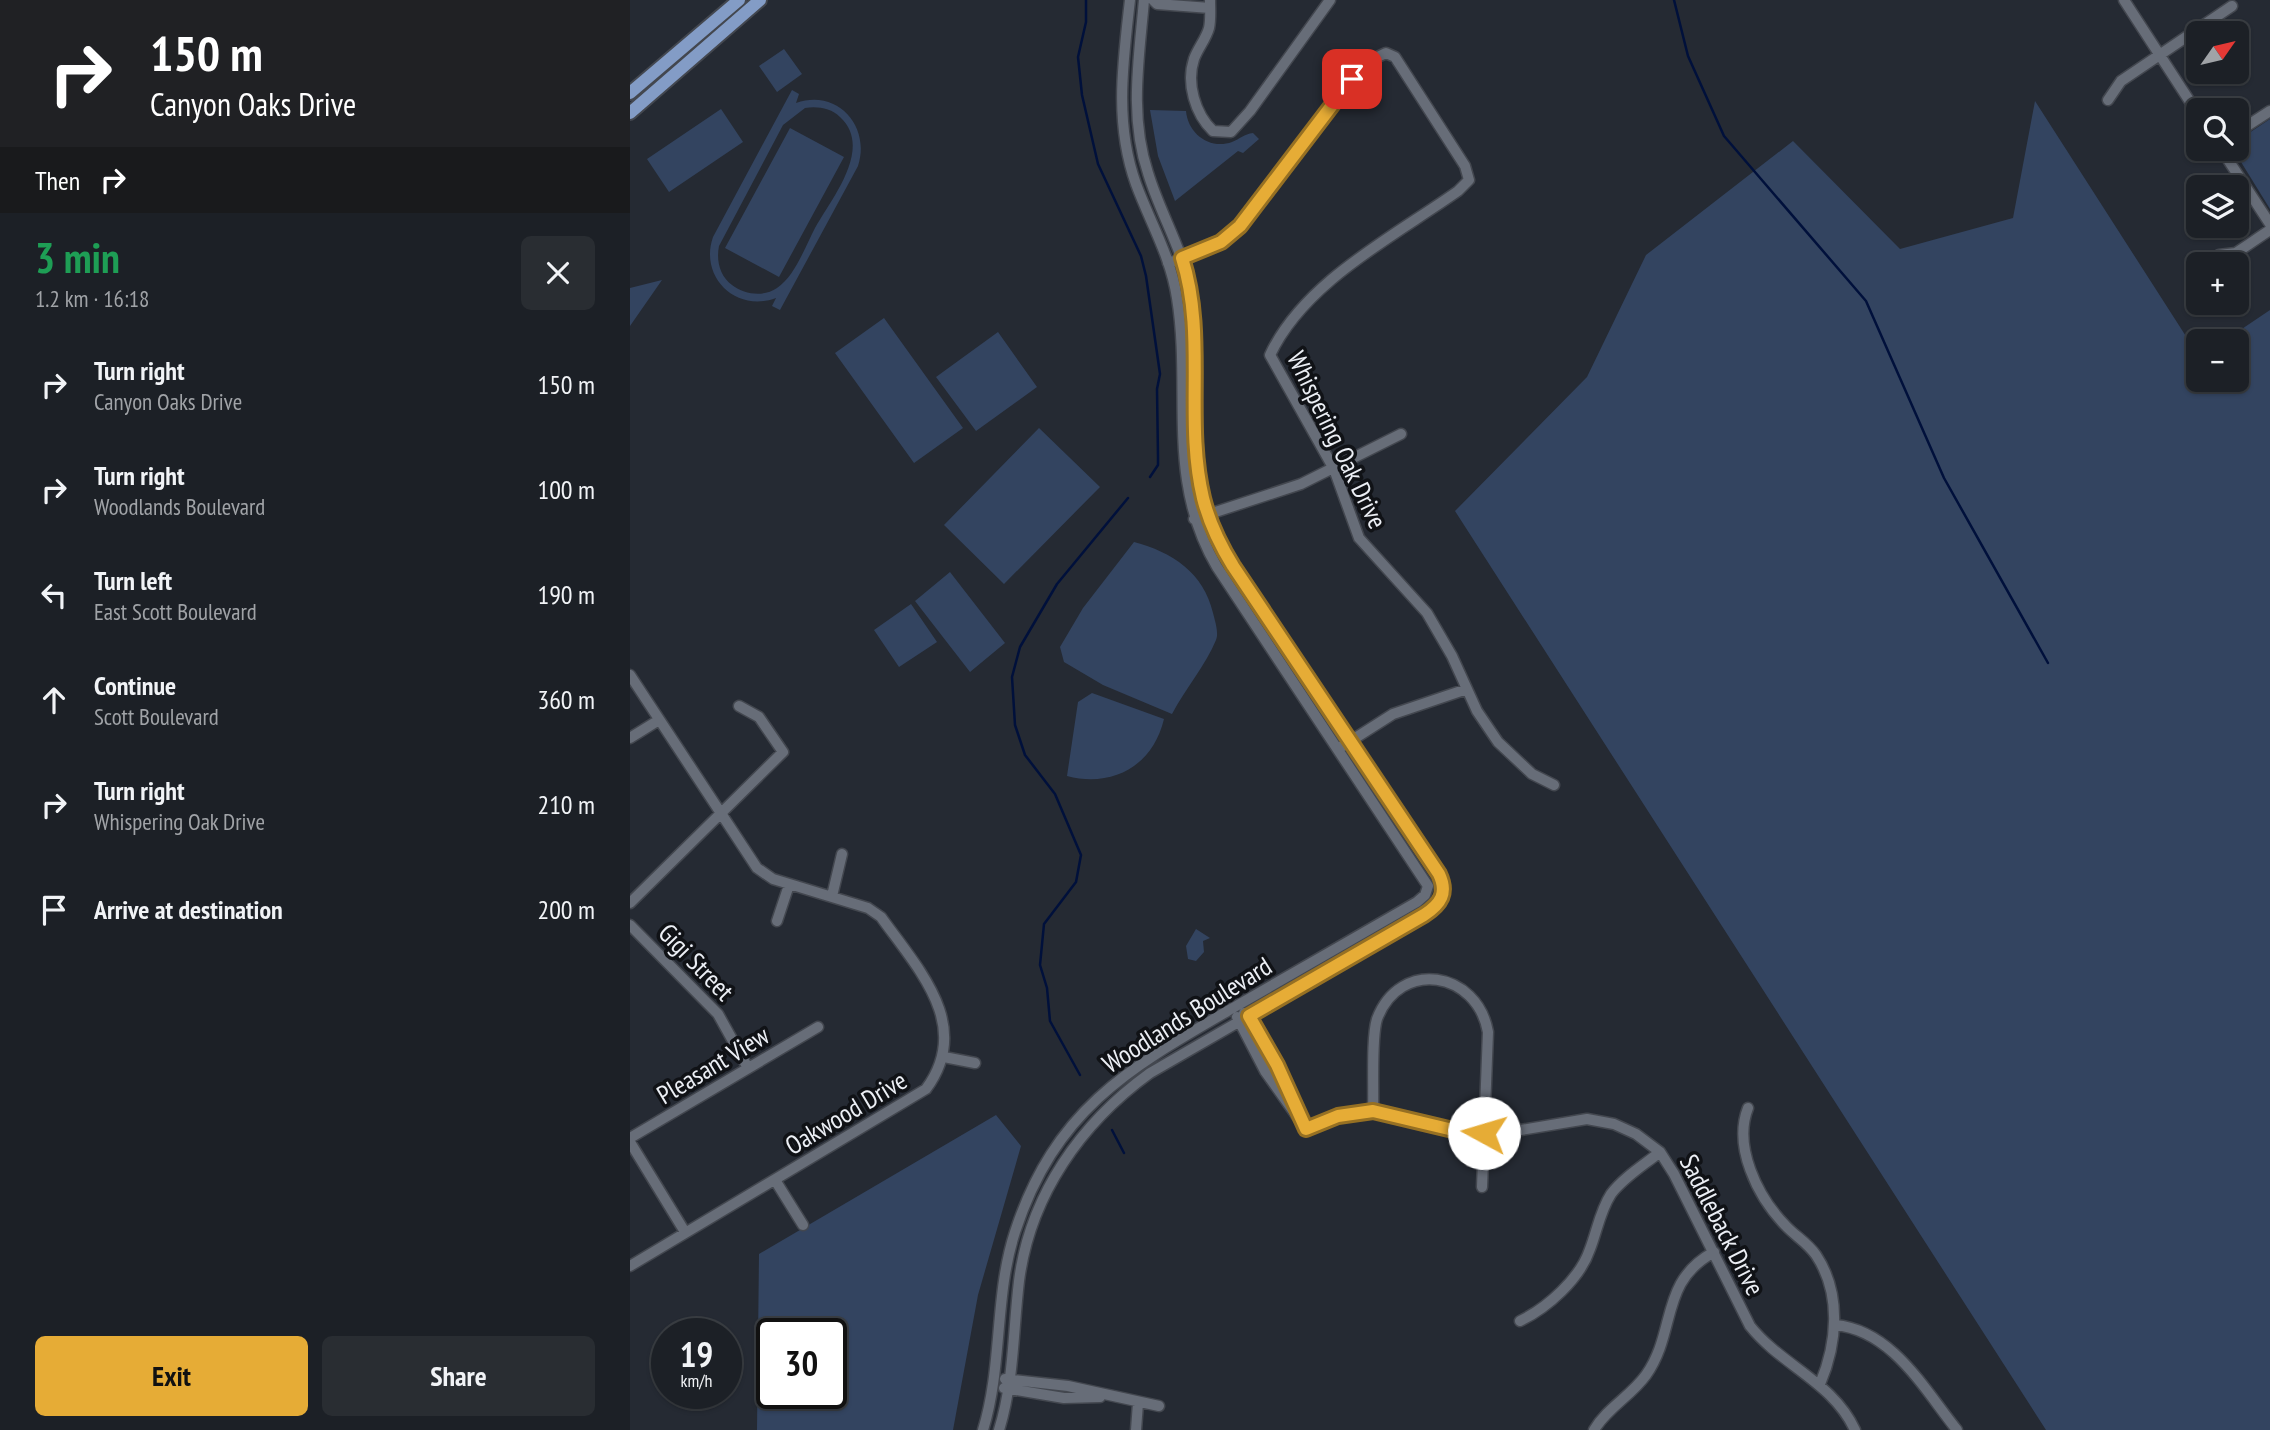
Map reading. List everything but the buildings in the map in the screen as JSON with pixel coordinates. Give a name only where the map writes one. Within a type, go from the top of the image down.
[{"type":"main road","points":[[630,93],[739,0]]},
{"type":"main road","points":[[630,113],[760,0]]},
{"type":"street","points":[[1130,0],[1122,77],[1123,131],[1136,184],[1176,288],[1180,323],[1181,430],[1185,481],[1194,519],[1216,567],[1338,749],[1393,714],[1467,689]]},
{"type":"street","points":[[1144,0],[1136,90],[1138,130],[1150,180],[1182,258],[1192,302],[1197,460],[1208,514],[1233,566],[1351,741]]},
{"type":"street","points":[[1153,0],[1157,4],[1210,4],[1209,26],[1191,72],[1194,97],[1200,119],[1213,131],[1231,132],[1250,111],[1330,0]]},
{"type":"street","points":[[2124,0],[2187,98]]},
{"type":"street","points":[[2108,100],[2121,81],[2232,6]]},
{"type":"street","name":"Whispering Oak Drive","points":[[1168,263],[1211,247],[1231,236],[1249,217],[1352,79],[1369,61],[1385,53],[1395,57],[1465,166],[1469,180],[1458,191],[1311,295],[1287,323],[1269,355],[1334,469],[1359,538],[1427,613],[1498,742],[1532,774],[1554,785]]},
{"type":"street","points":[[2249,125],[2270,111]]},
{"type":"street","points":[[2229,161],[2270,224]]},
{"type":"street","points":[[2237,252],[2270,230]]},
{"type":"street","points":[[1194,519],[1301,484],[1401,434]]},
{"type":"street","name":"Oakwood Drive","points":[[630,675],[757,867],[773,879],[868,908],[881,917],[939,1006],[946,1029],[944,1057],[926,1089],[630,1266]]},
{"type":"street","points":[[630,903],[783,752],[759,717],[738,706]]},
{"type":"street","points":[[630,738],[659,720]]},
{"type":"street","name":"Woodlands Boulevard","points":[[999,1430],[1010,1378],[1022,1260],[1039,1208],[1064,1161],[1085,1131],[1123,1093],[1150,1073],[1439,904],[1443,895],[1439,874],[1351,741]]},
{"type":"street","name":"Woodlands Boulevard","points":[[983,1430],[995,1382],[1009,1253],[1026,1201],[1056,1146],[1094,1100],[1125,1074],[1417,902],[1427,891],[1424,878],[1338,749]]},
{"type":"street","points":[[832,896],[842,854]]},
{"type":"street","points":[[777,921],[789,885]]},
{"type":"street","name":"Gigi Street","points":[[630,925],[718,1014],[748,1068]]},
{"type":"street","points":[[1373,1111],[1376,1021],[1397,991],[1413,981],[1433,979],[1457,985],[1474,998],[1485,1016],[1488,1032],[1482,1187]]},
{"type":"street","points":[[1237,1006],[1249,1016],[1277,1065],[1306,1129]]},
{"type":"street","points":[[1237,1006],[1237,1023],[1265,1070],[1306,1129]]},
{"type":"street","name":"Pleasant View","points":[[630,1140],[818,1027]]},
{"type":"street","points":[[944,1057],[975,1063]]},
{"type":"street","points":[[1748,1108],[1742,1134],[1752,1172],[1784,1225],[1803,1240],[1823,1268],[1835,1325],[1832,1348],[1820,1384]]},
{"type":"street","name":"Saddleback Drive","points":[[1306,1129],[1338,1116],[1373,1111],[1453,1130],[1484,1133],[1587,1119],[1614,1124],[1643,1137],[1660,1152],[1750,1326],[1766,1346],[1820,1384],[1846,1410],[1855,1430]]},
{"type":"street","points":[[630,1140],[685,1232]]},
{"type":"street","points":[[1520,1321],[1543,1310],[1578,1270],[1590,1253],[1602,1210],[1612,1193],[1660,1152]]},
{"type":"street","points":[[775,1180],[803,1225]]},
{"type":"street","points":[[1594,1430],[1601,1418],[1645,1377],[1663,1345],[1673,1296],[1701,1260],[1714,1252]]},
{"type":"street","points":[[1835,1325],[1864,1332],[1886,1346],[1957,1430]]},
{"type":"street","points":[[995,1382],[1010,1378],[1068,1386],[1107,1397],[1158,1406]]},
{"type":"street","points":[[995,1382],[1008,1390],[1063,1398],[1107,1397]]},
{"type":"street","points":[[1136,1430],[1138,1402]]},
{"type":"shaded area","points":[[784,49],[802,74],[777,92],[759,66]]},
{"type":"shaded area","points":[[792,90],[799,94],[796,103],[825,101],[847,114],[860,137],[858,166],[780,310],[772,306],[776,298],[747,300],[724,288],[711,266],[713,237]],"holes":[[[810,107],[824,108],[832,112],[840,117],[849,129],[853,143],[846,173],[799,261],[783,283],[766,293],[743,291],[732,285],[722,273],[718,257],[719,246],[783,125]]]},
{"type":"shaded area","points":[[2035,101],[2186,336],[2186,392],[2249,392],[2249,329],[2242,329],[2270,310],[2270,1430],[2046,1430],[1455,511],[1587,377],[1646,255],[1793,141],[1900,249],[2013,218]]},
{"type":"shaded area","points":[[721,109],[743,142],[669,192],[647,159]]},
{"type":"shaded area","points":[[1150,110],[1186,111],[1191,127],[1208,142],[1224,144],[1253,133],[1259,139],[1243,153],[1238,151],[1175,201],[1158,156]]},
{"type":"shaded area","points":[[2270,119],[2270,209],[2240,161],[2249,161],[2249,133]]},
{"type":"shaded area","points":[[790,128],[844,157],[779,277],[725,248]]},
{"type":"shaded area","points":[[662,280],[630,326],[630,288]]},
{"type":"shaded area","points":[[884,318],[963,428],[914,463],[835,353]]},
{"type":"shaded area","points":[[998,332],[1037,387],[976,431],[936,377]]},
{"type":"shaded area","points":[[1039,428],[1100,487],[1004,584],[944,525]]},
{"type":"shaded area","points":[[1134,542],[1161,552],[1184,566],[1202,586],[1216,623],[1217,637],[1212,649],[1172,714],[1103,685],[1064,662],[1060,647],[1083,608]]},
{"type":"shaded area","points":[[950,572],[1005,643],[970,672],[915,601]]},
{"type":"shaded area","points":[[911,604],[937,642],[899,667],[874,630]]},
{"type":"shaded area","points":[[1092,693],[1164,719],[1151,749],[1128,770],[1100,779],[1067,776],[1078,702]]},
{"type":"shaded area","points":[[1196,929],[1210,938],[1203,941],[1204,952],[1196,961],[1188,959],[1186,946]]},
{"type":"shaded area","points":[[996,1115],[1021,1146],[978,1295],[953,1430],[757,1430],[757,1409],[847,1409],[847,1318],[758,1318],[759,1254]]},
{"type":"waterway","points":[[1086,0],[1086,22],[1078,57],[1082,95],[1098,164],[1141,256],[1160,374],[1157,389],[1158,465],[1150,477]]},
{"type":"waterway","points":[[1674,0],[1688,56],[1724,136],[1866,301],[1944,478],[2048,663]]},
{"type":"waterway","points":[[1080,1075],[1050,1021],[1047,988],[1040,965],[1044,924],[1076,882],[1081,855],[1055,794],[1025,755],[1015,725],[1012,677],[1020,647],[1057,584],[1128,498]]},
{"type":"waterway","points":[[1112,1130],[1124,1153]]},
{"type":"route","points":[[1352,79],[1249,217],[1231,236],[1199,253],[1182,258],[1194,323],[1199,479],[1213,530],[1223,550],[1439,874],[1444,889],[1439,904],[1424,915],[1249,1016],[1277,1065],[1306,1129],[1338,1116],[1373,1111],[1453,1130],[1484,1133]]}]
